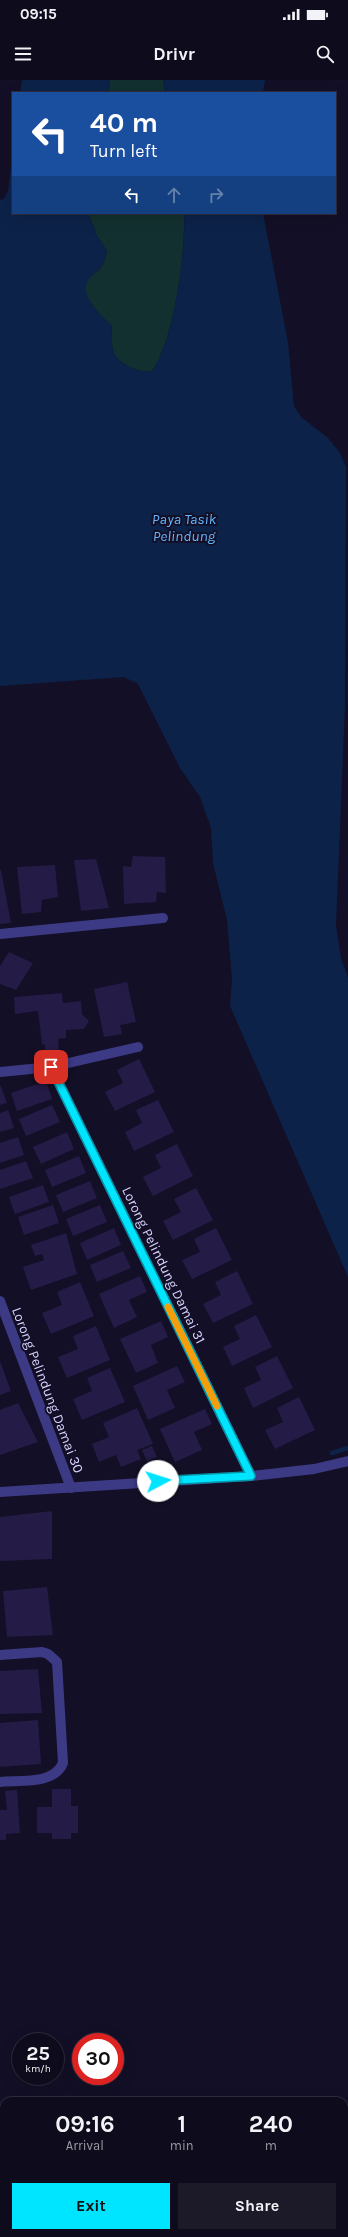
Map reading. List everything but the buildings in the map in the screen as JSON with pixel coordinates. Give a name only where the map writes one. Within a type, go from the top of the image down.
[{"type":"street","points":[[0,934],[163,918]]},
{"type":"street","points":[[0,1072],[51,1067],[138,1047]]},
{"type":"street","name":"Lorong Pelindung Damai 31","points":[[51,1067],[251,1476]]},
{"type":"street","name":"Lorong Pelindung Damai 30","points":[[0,1301],[71,1488]]},
{"type":"street","points":[[0,1492],[251,1476],[314,1469],[348,1461]]},
{"type":"street","points":[[0,1655],[42,1652],[48,1654],[57,1662],[63,1763],[61,1770],[49,1778],[0,1782]]},
{"type":"green space","points":[[110,80],[163,80],[165,92],[108,92]]},
{"type":"green space","points":[[88,214],[184,214],[183,249],[177,295],[167,339],[160,357],[152,371],[141,371],[129,367],[119,360],[113,350],[111,325],[96,310],[88,298],[85,285],[88,279],[102,266],[105,261],[107,251],[97,236]]},
{"type":"water","points":[[22,80],[110,80],[108,92],[20,92]]},
{"type":"water","points":[[163,80],[265,80],[263,92],[165,92]]},
{"type":"water","name":"Paya Tasik Pelindung","points":[[12,158],[12,214],[88,214],[97,236],[107,251],[103,264],[90,277],[86,285],[88,298],[96,310],[111,325],[112,347],[115,355],[123,364],[147,372],[152,371],[160,357],[167,339],[172,318],[181,272],[184,214],[263,214],[288,342],[294,406],[301,417],[328,438],[340,453],[346,467],[345,706],[336,926],[341,958],[348,978],[348,1277],[230,1006],[232,979],[227,920],[213,863],[211,828],[200,797],[180,768],[138,684],[124,677],[0,686],[0,200],[4,199],[8,191]]},
{"type":"waterway","points":[[332,1453],[348,1448]]},
{"type":"slow traffic","points":[[168,1307],[217,1406]]},
{"type":"route","points":[[51,1067],[251,1476],[158,1481]]}]
